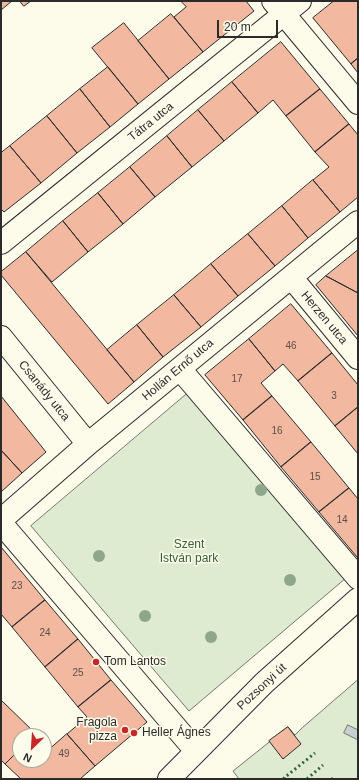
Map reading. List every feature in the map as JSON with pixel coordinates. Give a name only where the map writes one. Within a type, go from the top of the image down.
[{"type":"street","points":[[286,5],[358,103]]},
{"type":"street","name":"Tátra utca","points":[[1,243],[286,5]]},
{"type":"street","name":"Hollán Ernő utca","points":[[1,522],[88,444],[358,222]]},
{"type":"street","name":"Herzen utca","points":[[291,277],[358,358]]},
{"type":"street","name":"Csanády utca","points":[[1,337],[88,444]]},
{"type":"street","points":[[180,369],[358,578]]},
{"type":"street","points":[[1,522],[196,751]]},
{"type":"street","name":"Pozsonyi út","points":[[169,779],[264,683],[358,599]]},
{"type":"green space","name":"Szent István park","points":[[188,393],[346,578],[189,711],[31,526]]},
{"type":"green space","points":[[358,680],[358,779],[239,779],[233,771],[288,727],[295,735]]},
{"type":"shaded area","points":[[348,725],[358,730],[358,740],[344,733]]},
{"type":"building","points":[[1,1],[12,1],[1,10]]},
{"type":"building","points":[[20,1],[31,1],[24,6]]},
{"type":"building","points":[[181,1],[246,1],[254,11],[203,52],[174,17],[186,7]]},
{"type":"building","points":[[334,1],[358,1],[358,58],[351,64],[313,18]]},
{"type":"building","points":[[171,14],[203,52],[169,79],[138,41]]},
{"type":"building","points":[[124,23],[169,79],[138,104],[92,48]]},
{"type":"building","points":[[281,42],[320,89],[286,116],[273,100],[258,113],[232,82]]},
{"type":"building","points":[[358,58],[358,73],[351,64]]},
{"type":"building","points":[[108,67],[138,104],[110,127],[80,89]]},
{"type":"building","points":[[232,82],[258,113],[224,141],[198,110]]},
{"type":"building","points":[[80,89],[110,127],[77,153],[47,116]]},
{"type":"building","points":[[320,89],[349,124],[315,152],[286,116]]},
{"type":"building","points":[[198,110],[224,141],[192,167],[167,136]]},
{"type":"building","points":[[47,116],[77,153],[41,183],[10,146]]},
{"type":"building","points":[[349,124],[358,135],[358,197],[340,212],[313,180],[329,167],[315,152]]},
{"type":"building","points":[[167,136],[192,167],[155,197],[130,167]]},
{"type":"building","points":[[10,146],[41,183],[4,212],[1,209],[1,153]]},
{"type":"building","points":[[130,167],[155,197],[123,224],[98,193]]},
{"type":"building","points":[[313,180],[340,212],[308,238],[282,206]]},
{"type":"building","points":[[98,193],[123,224],[88,252],[63,221]]},
{"type":"building","points":[[282,206],[308,238],[275,266],[248,234]]},
{"type":"building","points":[[63,221],[88,252],[52,282],[26,252]]},
{"type":"building","points":[[248,234],[275,266],[238,296],[211,264]]},
{"type":"building","points":[[358,250],[358,293],[326,276]]},
{"type":"building","points":[[26,252],[134,382],[108,404],[1,275],[1,272]]},
{"type":"building","points":[[211,264],[238,296],[201,327],[174,295]]},
{"type":"building","points":[[326,276],[358,293],[358,336],[316,285]]},
{"type":"building","points":[[174,295],[201,327],[163,357],[137,325]]},
{"type":"building","points":[[291,304],[332,353],[298,381],[283,364],[275,371],[249,339]]},
{"type":"building","points":[[137,325],[163,357],[134,382],[107,350]]},
{"type":"building","points":[[249,339],[275,371],[261,383],[272,396],[243,420],[205,375]]},
{"type":"building","points":[[332,353],[358,385],[358,407],[335,426],[298,381]]},
{"type":"building","points":[[1,396],[46,452],[22,473],[1,450]]},
{"type":"building","points":[[272,396],[311,442],[281,467],[243,420]]},
{"type":"building","points":[[358,407],[358,454],[335,426]]},
{"type":"building","points":[[311,442],[349,488],[319,512],[281,467]]},
{"type":"building","points":[[1,450],[22,473],[1,492]]},
{"type":"building","points":[[349,488],[358,499],[358,557],[319,512]]},
{"type":"building","points":[[1,547],[45,600],[12,627],[1,614]]},
{"type":"building","points":[[45,600],[78,639],[45,667],[12,627]]},
{"type":"building","points":[[78,639],[111,680],[78,707],[45,667]]},
{"type":"building","points":[[111,680],[147,722],[95,766],[67,734],[87,717],[78,707]]},
{"type":"building","points":[[1,700],[30,728],[12,728],[12,757],[5,764],[1,760]]},
{"type":"building","points":[[288,727],[301,744],[283,759],[269,741]]},
{"type":"building","points":[[67,734],[95,766],[80,779],[21,779],[5,764],[12,757],[12,768],[52,768],[52,746]]},
{"type":"hedge","points":[[285,779],[284,778],[315,753]]},
{"type":"hedge","points":[[307,779],[323,765]]},
{"type":"place","name":"Tom Lantos","points":[[96,662]]},
{"type":"place","name":"Fragola pizza","points":[[125,730]]},
{"type":"place","name":"Heller Ágnes","points":[[134,733]]}]
